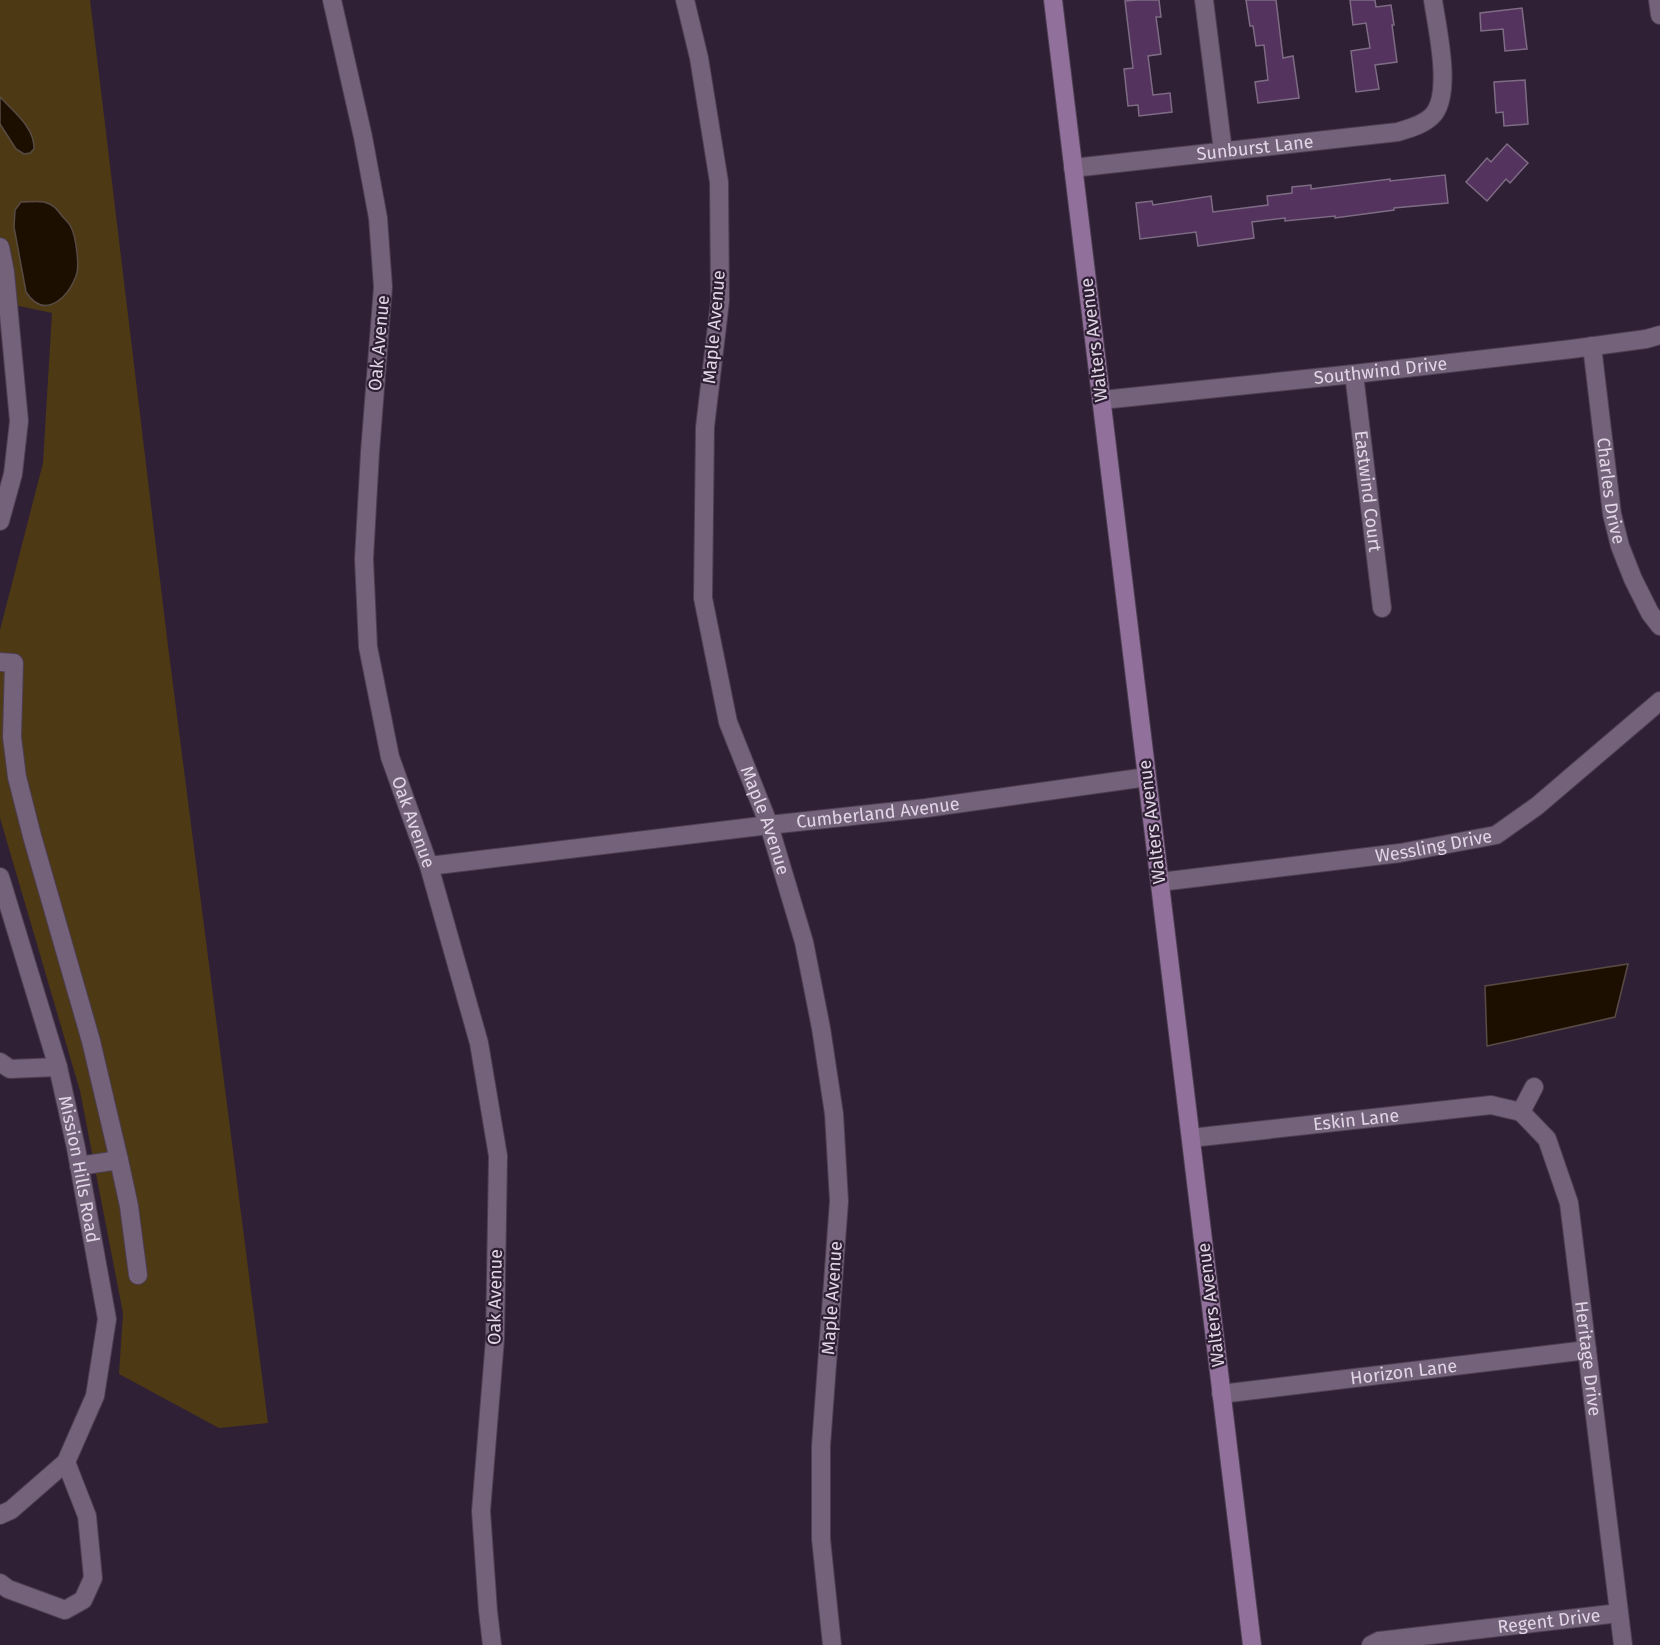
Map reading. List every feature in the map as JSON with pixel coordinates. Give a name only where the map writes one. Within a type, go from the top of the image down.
[{"type":"main road","name":"Walters Avenue","points":[[1053,0],[1251,1645]]},
{"type":"street","name":"Oak Avenue","points":[[332,0],[363,137],[378,218],[383,287],[364,560],[368,647],[390,757],[429,866],[479,1043],[498,1156],[495,1339],[481,1511],[492,1645]]},
{"type":"street","name":"Maple Avenue","points":[[685,0],[699,58],[719,182],[720,301],[705,427],[703,598],[728,722],[769,825],[804,942],[834,1114],[839,1202],[821,1446],[821,1539],[832,1645]]},
{"type":"street","points":[[1204,0],[1223,151]]},
{"type":"street","name":"Sunburst Lane","points":[[1074,168],[1398,132],[1419,126],[1434,115],[1441,99],[1444,81],[1433,0]]},
{"type":"street","points":[[1658,0],[1660,15]]},
{"type":"street","points":[[0,247],[19,421],[13,474],[0,521]]},
{"type":"street","name":"Southwind Drive","points":[[1101,400],[1354,374],[1592,346],[1660,335]]},
{"type":"street","name":"Charles Drive","points":[[1592,346],[1612,514],[1620,546],[1633,579],[1650,613],[1660,626]]},
{"type":"street","name":"Eastwind Court","points":[[1354,374],[1382,608]]},
{"type":"street","points":[[0,662],[14,663],[12,737],[17,777],[91,1041],[129,1206],[138,1275]]},
{"type":"street","name":"Wessling Drive","points":[[1160,882],[1400,853],[1496,835],[1537,806],[1660,702]]},
{"type":"street","name":"Cumberland Avenue","points":[[429,866],[926,808],[1147,777]]},
{"type":"street","name":"Mission Hills Road","points":[[0,877],[58,1067],[108,1319],[94,1396],[66,1462],[11,1510],[0,1515]]},
{"type":"street","points":[[0,1062],[10,1069],[58,1067]]},
{"type":"street","points":[[1521,1112],[1534,1087]]},
{"type":"street","name":"Eskin Lane","points":[[1191,1138],[1491,1105],[1521,1112]]},
{"type":"street","name":"Heritage Drive","points":[[1521,1112],[1546,1139],[1569,1203],[1623,1645]]},
{"type":"street","points":[[79,1166],[119,1160]]},
{"type":"street","name":"Horizon Lane","points":[[1221,1394],[1587,1350]]},
{"type":"street","points":[[0,1583],[8,1589],[65,1610],[83,1600],[93,1578],[87,1516],[66,1462]]},
{"type":"street","name":"Regent Drive","points":[[1371,1645],[1379,1641],[1619,1613]]},
{"type":"shaded area","points":[[0,0],[90,0],[167,638],[268,1423],[219,1428],[119,1374],[123,1313],[80,1091],[0,818],[0,630],[43,463],[52,313],[0,302]]},
{"type":"shaded area","points":[[0,97],[23,121],[31,134],[34,149],[30,153],[24,154],[16,149],[0,124]]},
{"type":"shaded area","points":[[21,202],[44,202],[52,205],[73,232],[77,259],[76,276],[67,292],[54,303],[40,305],[26,292],[14,227],[15,210]]},
{"type":"shaded area","points":[[1628,964],[1615,1017],[1487,1046],[1485,986]]},
{"type":"building","points":[[1159,0],[1161,17],[1156,17],[1161,54],[1148,56],[1153,95],[1170,93],[1172,112],[1139,116],[1138,105],[1128,106],[1124,69],[1133,68],[1125,1]]},
{"type":"building","points":[[1246,0],[1276,0],[1283,58],[1293,56],[1299,98],[1258,103],[1255,82],[1268,80],[1264,45],[1256,46]]},
{"type":"building","points":[[1350,0],[1375,0],[1376,7],[1391,5],[1397,62],[1375,65],[1379,89],[1356,92],[1351,51],[1370,48],[1366,23],[1353,25]]},
{"type":"building","points":[[1522,8],[1527,49],[1505,51],[1503,29],[1481,31],[1480,13]]},
{"type":"building","points":[[1525,80],[1528,124],[1504,126],[1503,112],[1496,113],[1494,82]]},
{"type":"building","points":[[1507,144],[1528,163],[1510,183],[1506,179],[1487,201],[1466,182],[1487,158],[1491,162]]},
{"type":"building","points":[[1445,175],[1448,203],[1394,208],[1394,210],[1335,218],[1335,216],[1285,221],[1285,218],[1252,222],[1254,238],[1198,246],[1196,232],[1140,239],[1136,203],[1152,201],[1153,205],[1211,196],[1213,212],[1268,205],[1267,196],[1292,193],[1292,187],[1311,185],[1311,189]]}]
